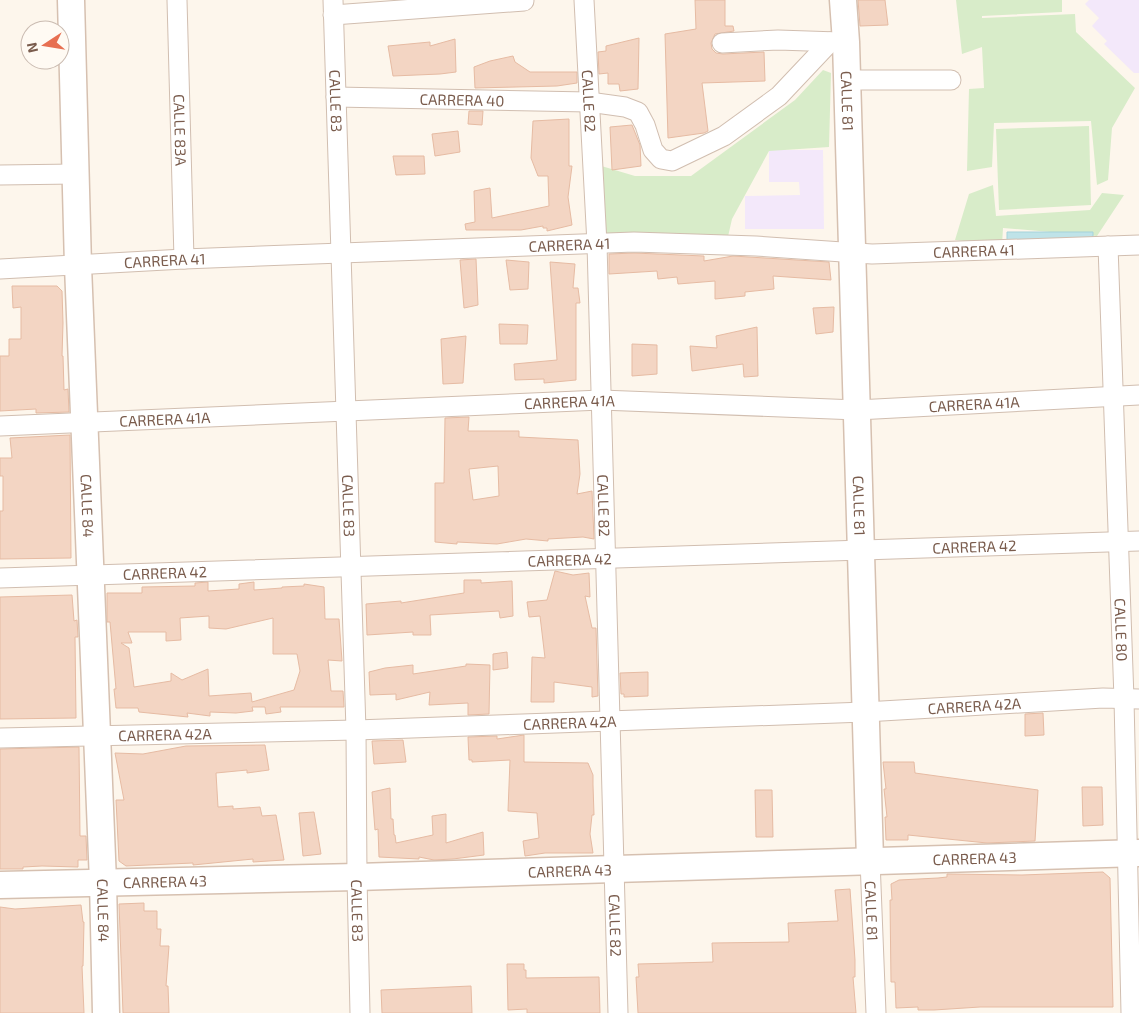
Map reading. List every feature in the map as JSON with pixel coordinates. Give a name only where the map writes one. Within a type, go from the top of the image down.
[{"type":"street","name":"CALLE 84","points":[[71,0],[78,266],[103,882],[106,1013]]},
{"type":"street","name":"CALLE 83A","points":[[177,0],[184,259]]},
{"type":"street","name":"CALLE 82","points":[[584,0],[596,244],[618,1013]]},
{"type":"street","name":"CALLE 81","points":[[843,0],[838,42],[847,80],[865,712],[876,1013]]},
{"type":"street","points":[[333,8],[524,1]]},
{"type":"street","name":"CALLE 83","points":[[333,8],[356,730],[360,1013]]},
{"type":"street","points":[[722,43],[778,40],[838,42]]},
{"type":"street","name":"CARRERA 40","points":[[336,97],[589,102],[625,108],[638,112],[653,150],[660,159],[672,161],[724,136],[779,96],[838,42]]},
{"type":"street","points":[[847,80],[951,80]]},
{"type":"street","points":[[0,175],[76,174]]},
{"type":"street","name":"CARRERA 41","points":[[0,269],[184,259],[644,242],[756,246],[872,254],[1139,244]]},
{"type":"street","name":"CALLE 80","points":[[1108,246],[1119,541],[1131,699],[1133,852],[1131,1013]]},
{"type":"street","name":"CARRERA 41A","points":[[0,426],[601,400],[857,410],[1139,395]]},
{"type":"street","name":"CARRERA 42","points":[[0,578],[1139,541]]},
{"type":"street","name":"CARRERA 42A","points":[[0,738],[356,730],[865,712],[1102,698],[1131,699]]},
{"type":"street","name":"CARRERA 43","points":[[0,886],[357,877],[1133,852]]},
{"type":"shaded area","points":[[1089,0],[1139,0],[1139,73],[1134,73],[1104,44],[1107,41],[1092,26],[1099,18],[1085,4]]},
{"type":"shaded area","points":[[769,150],[823,150],[824,229],[745,229],[745,196],[800,195],[799,182],[769,182]]},
{"type":"green space","points":[[956,0],[1062,0],[1062,12],[982,16],[982,18],[1075,14],[1076,32],[1135,88],[1112,128],[1108,180],[1097,185],[1091,121],[994,123],[992,167],[967,171],[969,89],[984,88],[982,47],[962,54]]},
{"type":"green space","points":[[823,70],[831,73],[829,147],[769,151],[732,219],[727,241],[602,238],[598,165],[635,176],[691,176],[795,100]]},
{"type":"green space","points":[[1089,126],[1091,205],[999,210],[996,129]]},
{"type":"green space","points":[[993,185],[996,216],[1090,210],[1102,193],[1124,195],[1097,236],[1003,228],[1002,245],[955,240],[969,194]]},
{"type":"water","points":[[1007,232],[1093,232],[1093,247],[1007,245]]},
{"type":"building","points":[[695,0],[725,0],[725,26],[733,26],[734,31],[715,34],[711,43],[712,49],[716,53],[723,54],[764,52],[765,81],[702,83],[708,131],[668,138],[665,34],[696,29]]},
{"type":"building","points":[[858,0],[885,0],[888,25],[860,26]]},
{"type":"building","points":[[639,38],[638,89],[620,91],[619,84],[608,84],[608,73],[599,74],[598,52],[606,51],[606,46]]},
{"type":"building","points":[[455,39],[456,72],[393,76],[388,46],[430,42],[430,46]]},
{"type":"building","points":[[513,56],[515,62],[530,72],[577,72],[577,83],[557,86],[475,88],[474,67]]},
{"type":"building","points":[[469,111],[483,111],[482,125],[468,124]]},
{"type":"building","points":[[569,119],[569,166],[572,166],[568,197],[572,225],[547,231],[547,228],[543,228],[543,226],[521,230],[466,230],[465,224],[475,222],[474,191],[490,188],[492,218],[549,206],[548,176],[538,176],[531,158],[533,121]]},
{"type":"building","points":[[632,125],[640,145],[641,166],[612,170],[610,127]]},
{"type":"building","points":[[458,131],[460,152],[435,156],[432,134]]},
{"type":"building","points":[[393,156],[424,156],[425,174],[396,175]]},
{"type":"building","points":[[634,253],[704,256],[704,261],[733,256],[829,262],[831,280],[773,276],[774,289],[745,292],[745,296],[715,299],[715,281],[678,284],[677,277],[658,279],[657,271],[609,274],[609,254]]},
{"type":"building","points":[[476,259],[478,305],[464,308],[460,260]]},
{"type":"building","points":[[506,260],[529,262],[528,289],[510,290]]},
{"type":"building","points":[[550,262],[575,264],[573,288],[578,288],[580,303],[576,303],[576,380],[544,383],[544,379],[515,380],[514,364],[557,360]]},
{"type":"building","points":[[12,286],[57,286],[62,291],[62,356],[64,390],[68,389],[69,412],[36,413],[36,409],[0,411],[0,356],[9,356],[9,339],[21,339],[21,307],[13,308]]},
{"type":"building","points":[[834,307],[833,332],[816,334],[813,308]]},
{"type":"building","points":[[499,324],[528,325],[527,344],[500,344]]},
{"type":"building","points":[[757,327],[758,376],[744,377],[743,364],[692,371],[690,346],[717,348],[716,336]]},
{"type":"building","points":[[466,336],[463,383],[443,384],[441,339]]},
{"type":"building","points":[[632,344],[657,345],[657,374],[632,376]]},
{"type":"building","points":[[469,417],[468,431],[519,431],[519,437],[578,440],[580,474],[577,494],[592,491],[594,539],[583,537],[548,539],[548,541],[526,539],[497,544],[435,542],[435,483],[444,483],[445,418]],"holes":[[[498,466],[499,496],[473,500],[469,469]]]},
{"type":"building","points":[[70,435],[71,558],[0,559],[0,511],[3,511],[3,476],[0,476],[0,458],[12,458],[10,438]]},
{"type":"building","points":[[555,571],[573,575],[589,573],[590,597],[585,596],[592,628],[596,628],[598,696],[592,697],[592,687],[554,682],[554,702],[531,702],[532,657],[545,658],[540,616],[529,617],[527,602],[547,600]]},
{"type":"building","points":[[464,580],[481,580],[481,583],[512,581],[513,616],[500,618],[499,611],[430,615],[431,635],[413,635],[413,632],[367,635],[366,604],[401,601],[401,603],[464,593]]},
{"type":"building","points":[[208,582],[208,591],[239,589],[239,584],[254,582],[254,590],[304,586],[304,584],[324,587],[325,619],[339,619],[342,661],[328,660],[331,691],[343,691],[344,707],[280,707],[281,712],[266,714],[265,707],[252,707],[253,711],[236,713],[210,712],[210,716],[187,713],[188,717],[139,712],[138,708],[116,708],[110,622],[107,622],[107,593],[142,593],[142,587],[195,586],[195,583]],"holes":[[[209,616],[209,628],[226,629],[273,618],[273,654],[297,654],[300,671],[294,690],[252,702],[251,693],[209,696],[208,669],[182,680],[171,673],[171,681],[134,687],[129,648],[121,643],[132,643],[128,632],[166,632],[166,641],[181,640],[180,618]]]},
{"type":"building","points":[[72,595],[74,621],[77,620],[78,637],[75,637],[76,718],[0,719],[0,597]]},
{"type":"building","points":[[507,652],[508,668],[493,670],[493,654]]},
{"type":"building","points":[[466,664],[490,665],[489,714],[468,715],[468,703],[429,705],[430,692],[396,700],[396,694],[370,695],[369,672],[413,665],[413,674],[466,666]]},
{"type":"building","points":[[648,672],[648,696],[624,697],[624,694],[621,694],[620,673]]},
{"type":"building","points":[[1043,713],[1044,735],[1025,736],[1025,714]]},
{"type":"building","points":[[524,735],[524,762],[588,763],[593,775],[594,815],[592,815],[590,834],[593,853],[545,853],[525,856],[523,841],[539,838],[537,813],[508,811],[510,760],[472,762],[472,760],[469,760],[468,737],[497,736],[497,739]]},
{"type":"building","points":[[403,740],[406,762],[374,764],[372,741]]},
{"type":"building","points":[[265,745],[269,770],[247,773],[247,770],[216,773],[218,807],[233,806],[233,809],[260,807],[262,816],[276,815],[284,860],[253,862],[253,859],[193,865],[193,863],[126,866],[119,861],[116,800],[124,800],[115,753],[143,754],[186,746]]},
{"type":"building","points":[[79,747],[80,836],[86,836],[87,860],[78,860],[78,867],[42,866],[23,867],[23,869],[0,869],[0,749]]},
{"type":"building","points":[[883,762],[914,762],[915,773],[1038,790],[1035,841],[987,843],[908,835],[908,840],[886,840],[885,817],[887,817],[884,789],[886,789]]},
{"type":"building","points":[[1082,787],[1102,787],[1103,825],[1083,826]]},
{"type":"building","points":[[390,788],[391,819],[393,819],[396,843],[433,835],[432,816],[446,814],[446,843],[483,832],[484,855],[434,860],[419,857],[419,859],[379,857],[378,829],[375,830],[372,792]]},
{"type":"building","points":[[755,790],[772,790],[773,837],[756,837]]},
{"type":"building","points":[[314,812],[321,854],[303,856],[299,813]]},
{"type":"building","points":[[1103,872],[1110,878],[1113,1007],[980,1007],[934,1010],[918,1010],[918,1007],[896,1008],[895,982],[891,982],[891,884],[899,880],[947,877],[947,874],[1022,875]]},
{"type":"building","points":[[850,889],[855,960],[855,977],[853,977],[856,1013],[638,1013],[636,977],[639,977],[638,964],[713,962],[712,943],[789,942],[788,923],[838,921],[835,890]]},
{"type":"building","points":[[144,903],[144,911],[157,911],[157,929],[161,929],[160,946],[169,946],[166,986],[168,986],[169,1013],[123,1013],[119,904]]},
{"type":"building","points":[[81,905],[84,922],[82,966],[84,1013],[0,1013],[0,907],[15,909]]},
{"type":"building","points":[[507,964],[524,964],[526,978],[599,977],[600,1013],[527,1013],[527,1009],[508,1010]]},
{"type":"building","points":[[471,986],[472,1013],[382,1013],[381,990]]}]
